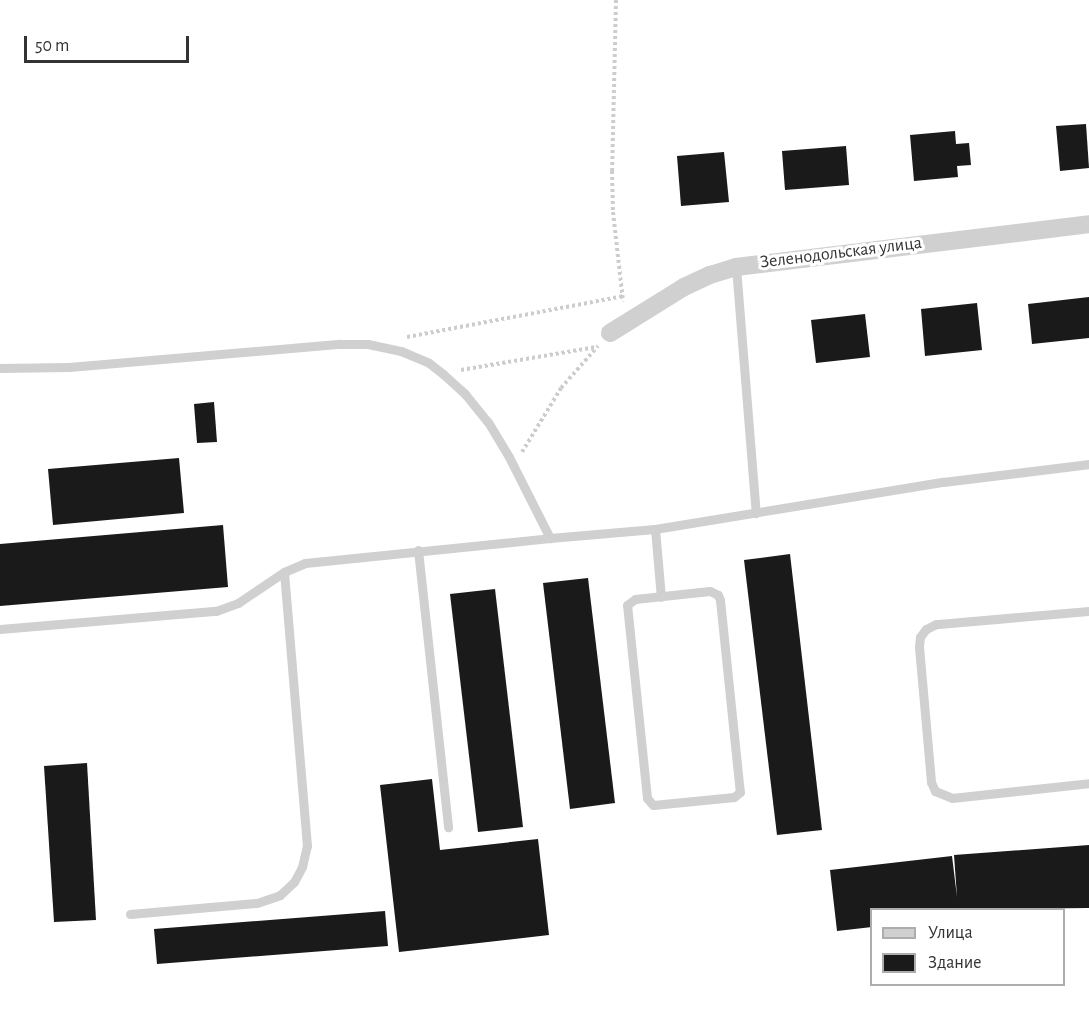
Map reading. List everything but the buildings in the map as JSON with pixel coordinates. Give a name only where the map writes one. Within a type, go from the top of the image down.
[{"type":"street","name":"Зеленодольская улица","points":[[610,333],[684,288],[710,275],[736,267],[1089,224]]},
{"type":"lane","points":[[736,267],[756,513]]},
{"type":"lane","points":[[0,368],[69,367],[340,344],[368,344],[401,351],[429,363],[465,393],[488,422],[515,468],[550,538]]},
{"type":"lane","points":[[0,629],[216,611],[238,603],[284,572],[305,563],[418,550],[655,529],[943,482],[1089,464]]},
{"type":"lane","points":[[655,529],[661,597]]},
{"type":"lane","points":[[418,550],[448,827]]},
{"type":"lane","points":[[130,914],[257,903],[280,895],[294,882],[302,867],[307,846],[284,572]]},
{"type":"lane","points":[[710,591],[718,595],[720,600],[741,788],[738,795],[734,797],[657,806],[649,802],[647,798],[626,610],[630,601],[661,597],[710,591]]},
{"type":"lane","points":[[1089,610],[936,624],[926,629],[920,637],[919,647],[931,782],[935,791],[952,798],[1089,783]]},
{"type":"path","points":[[515,468],[530,438],[561,388],[610,333],[622,310],[624,296],[613,212],[612,181],[616,0]]},
{"type":"path","points":[[403,338],[624,296]]},
{"type":"path","points":[[442,374],[597,347]]}]
